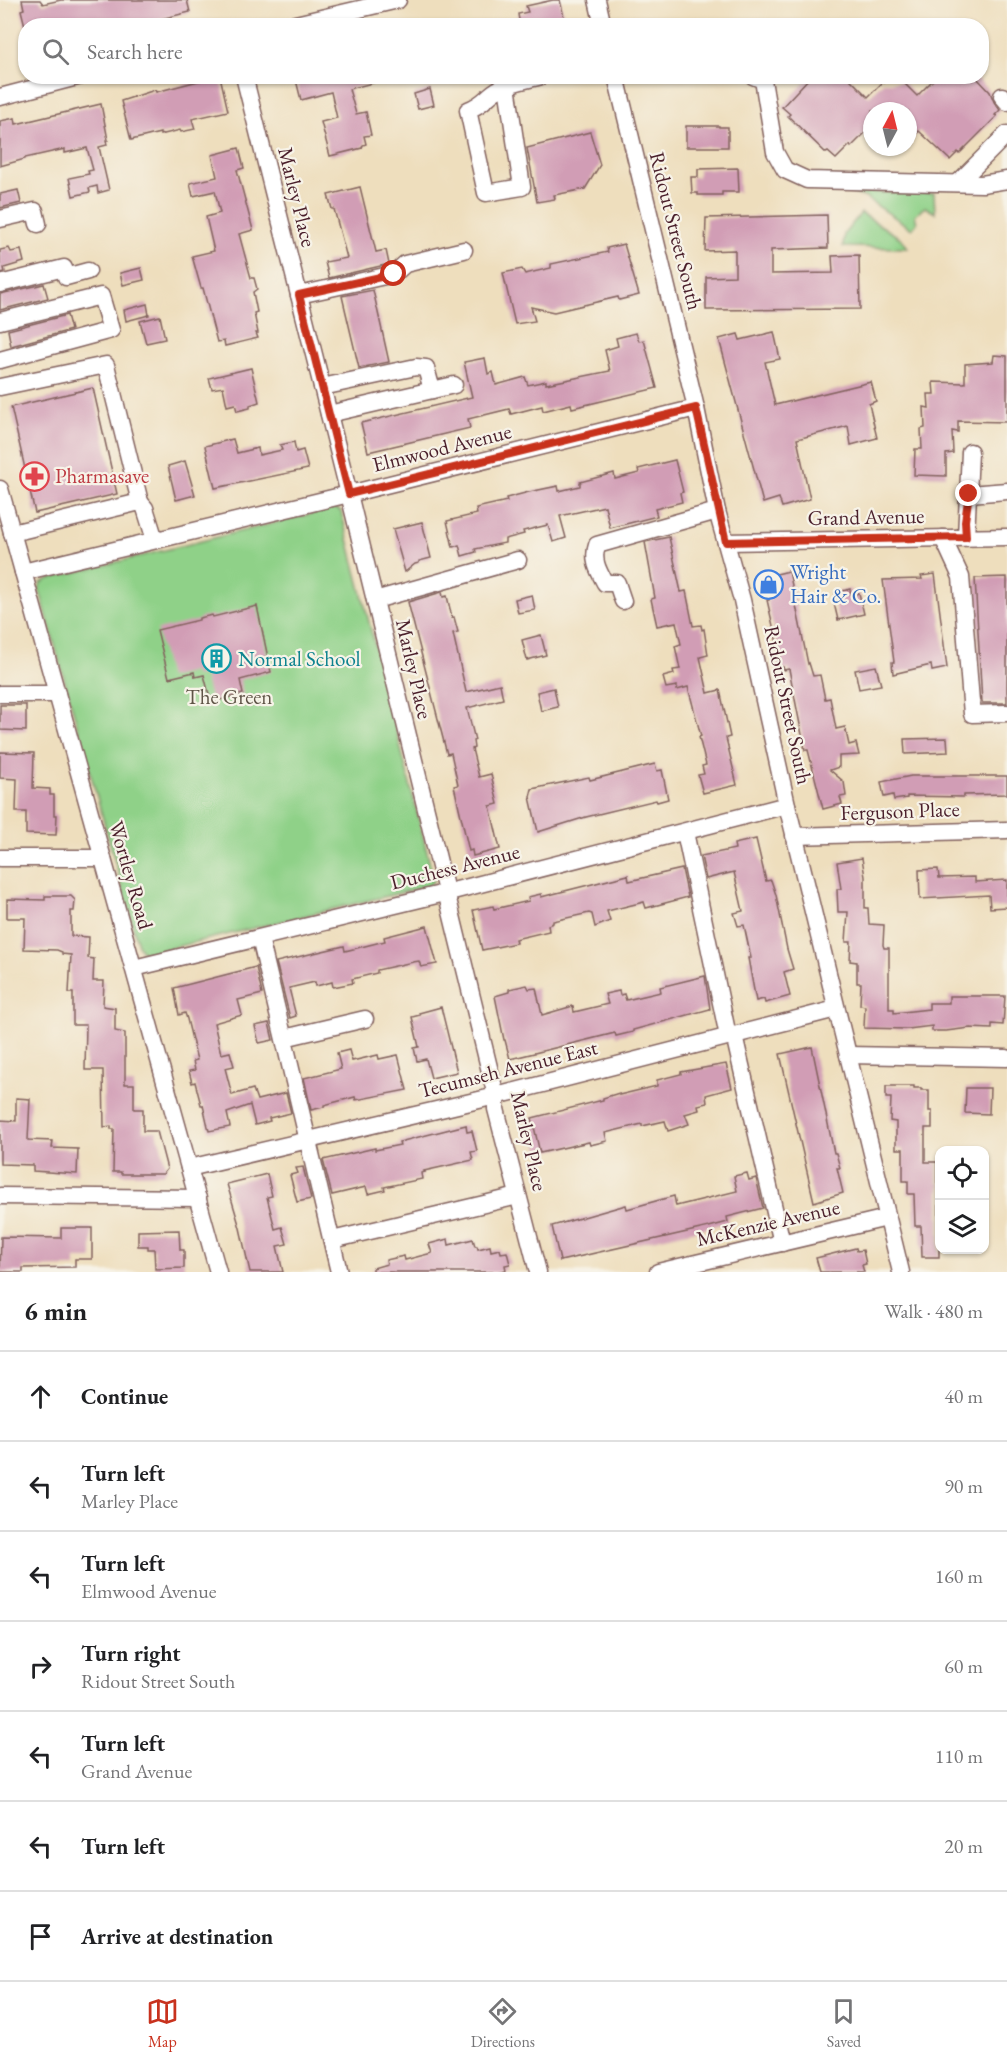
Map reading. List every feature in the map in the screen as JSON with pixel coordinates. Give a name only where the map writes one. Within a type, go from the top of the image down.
[{"type":"street","points":[[321,18],[398,0]]},
{"type":"street","points":[[597,0],[601,18]]},
{"type":"street","points":[[0,97],[50,84]]},
{"type":"street","name":"Marley Place","points":[[246,84],[349,494],[496,1096],[496,1109],[538,1272]]},
{"type":"street","points":[[507,86],[522,187],[486,194],[468,110],[480,106],[498,89],[507,86],[514,84]]},
{"type":"street","name":"Ridout Street South","points":[[618,84],[696,408],[717,511],[742,600],[794,836],[901,1272]]},
{"type":"street","points":[[764,84],[775,152],[784,170],[807,180],[982,184],[1007,180]]},
{"type":"street","points":[[958,183],[1007,134]]},
{"type":"street","points":[[0,219],[35,211],[38,224]]},
{"type":"street","points":[[299,295],[394,274],[405,264],[464,250]]},
{"type":"street","points":[[0,284],[64,268],[66,277],[88,271]]},
{"type":"street","points":[[0,321],[101,296],[111,330],[0,360]]},
{"type":"street","points":[[0,387],[106,365],[140,502],[146,508],[156,540]]},
{"type":"street","points":[[322,387],[416,367],[426,368],[432,390]]},
{"type":"street","points":[[329,414],[454,386]]},
{"type":"street","name":"Elmwood Avenue","points":[[23,572],[696,408]]},
{"type":"street","points":[[966,537],[970,452]]},
{"type":"street","name":"Wortley Road","points":[[0,489],[7,524],[23,572],[218,1272]]},
{"type":"street","points":[[969,494],[1007,491]]},
{"type":"street","points":[[7,524],[140,502]]},
{"type":"street","points":[[623,601],[616,583],[605,583],[596,566],[594,554],[597,545],[717,511]]},
{"type":"street","name":"Grand Avenue","points":[[726,542],[1007,537]]},
{"type":"street","points":[[943,538],[961,578],[972,714],[1007,712]]},
{"type":"street","points":[[375,600],[518,560]]},
{"type":"street","points":[[0,694],[57,694]]},
{"type":"street","name":"Duchess Avenue","points":[[134,968],[445,893],[787,805]]},
{"type":"street","name":"Ferguson Place","points":[[794,836],[1007,830]]},
{"type":"street","points":[[685,832],[731,1035],[782,1243]]},
{"type":"street","points":[[0,858],[103,858]]},
{"type":"street","points":[[260,938],[339,1272]]},
{"type":"street","name":"Tecumseh Avenue East","points":[[189,1168],[496,1096],[836,1009]]},
{"type":"street","points":[[284,1038],[365,1019]]},
{"type":"street","points":[[848,1055],[1007,1058]]},
{"type":"street","points":[[0,1196],[198,1198]]},
{"type":"street","points":[[332,1240],[518,1196]]},
{"type":"street","name":"McKenzie Avenue","points":[[658,1272],[887,1218]]},
{"type":"green space","points":[[848,192],[934,193],[935,213],[925,207],[915,215],[917,223],[912,229],[864,197]]},
{"type":"green space","points":[[861,213],[902,239],[908,248],[843,247],[844,234]]},
{"type":"green space","name":"The Green","points":[[335,508],[341,511],[434,880],[429,886],[150,953],[142,951],[138,945],[39,588],[41,583],[48,579]]},
{"type":"building","points":[[22,0],[40,0],[43,4],[61,0],[187,0],[190,12],[165,18],[23,18],[21,10],[24,9]]},
{"type":"building","points":[[560,0],[564,18],[519,18],[518,14],[528,12],[526,6]]},
{"type":"building","points":[[187,84],[222,84],[228,111],[192,119],[195,129],[160,135],[160,133],[131,140],[121,101],[155,90],[156,92]]},
{"type":"building","points":[[297,84],[368,84],[349,89],[356,114],[366,112],[371,135],[364,136],[366,144],[362,148],[330,156],[321,122],[337,118],[331,92],[301,100]]},
{"type":"building","points":[[804,84],[855,84],[868,97],[881,84],[905,84],[917,96],[929,84],[982,84],[1000,110],[995,115],[997,116],[959,154],[958,152],[950,160],[919,131],[917,133],[917,102],[863,102],[863,135],[836,159],[828,152],[826,153],[788,116],[790,114],[782,107]]},
{"type":"building","points":[[430,89],[434,105],[418,109],[414,94]]},
{"type":"building","points":[[101,104],[108,140],[106,140],[107,145],[99,147],[109,190],[98,193],[97,186],[89,188],[90,192],[73,196],[69,178],[89,174],[88,171],[93,170],[87,148],[65,153],[65,149],[0,166],[0,121],[15,118],[16,124]]},
{"type":"building","points":[[686,126],[728,127],[728,147],[686,147]]},
{"type":"building","points":[[590,132],[600,165],[585,189],[554,195],[555,199],[537,202],[527,148]]},
{"type":"building","points":[[239,148],[244,168],[237,170],[253,230],[239,234],[251,278],[254,278],[257,289],[253,292],[257,312],[254,313],[258,338],[225,346],[224,341],[217,342],[192,256],[214,251],[206,217],[220,213],[215,191],[193,196],[190,183],[217,177],[212,155]]},
{"type":"building","points":[[738,168],[739,192],[722,192],[722,195],[692,193],[691,177],[698,177],[698,169]]},
{"type":"building","points":[[360,187],[376,252],[386,250],[389,264],[329,278],[325,262],[347,258],[328,195]]},
{"type":"building","points":[[18,190],[21,203],[0,208],[0,194]]},
{"type":"building","points":[[827,215],[828,248],[771,250],[771,274],[833,273],[832,256],[859,255],[860,309],[706,310],[706,277],[735,276],[735,250],[705,251],[706,218]]},
{"type":"building","points":[[624,244],[639,295],[619,300],[618,297],[554,312],[531,307],[535,321],[515,324],[503,273],[522,269],[525,274],[551,268],[551,264],[608,252],[607,248]]},
{"type":"building","points":[[9,248],[11,252],[21,250],[24,262],[4,268],[5,272],[0,273],[0,250]]},
{"type":"building","points":[[141,268],[144,280],[123,285],[120,273]]},
{"type":"building","points":[[44,284],[48,298],[0,310],[0,294]]},
{"type":"building","points":[[373,290],[389,362],[359,368],[342,296]]},
{"type":"building","points":[[147,304],[149,315],[126,321],[124,310]]},
{"type":"building","points":[[67,315],[71,330],[11,346],[8,330]]},
{"type":"building","points":[[160,316],[165,339],[146,343],[140,321]]},
{"type":"building","points":[[774,332],[780,359],[765,362],[775,405],[871,382],[876,401],[869,404],[877,438],[851,445],[848,426],[797,439],[810,499],[782,507],[779,498],[763,503],[719,339],[738,334],[740,340]]},
{"type":"building","points":[[636,333],[639,341],[644,340],[657,388],[572,408],[571,404],[543,411],[542,406],[511,414],[509,409],[468,419],[470,428],[368,452],[361,423],[472,397],[464,362],[485,358],[488,374],[493,372],[496,385],[525,377],[528,385],[546,381],[546,384],[610,371],[605,350],[618,346],[616,338]]},
{"type":"building","points":[[994,355],[1007,356],[1007,422],[958,421],[958,432],[952,431],[953,453],[946,454],[946,476],[914,475],[915,449],[922,449],[921,429],[925,428],[924,407],[929,408],[928,394],[934,394],[933,382],[965,383],[965,364],[993,362]]},
{"type":"building","points":[[251,368],[259,402],[250,405],[250,408],[237,411],[235,404],[227,406],[223,387],[212,389],[209,378]]},
{"type":"building","points":[[93,388],[117,494],[35,513],[11,407]]},
{"type":"building","points":[[233,439],[237,453],[258,448],[259,455],[282,450],[280,445],[294,442],[296,452],[303,450],[308,469],[215,488],[205,446]]},
{"type":"building","points":[[675,460],[683,492],[680,493],[682,502],[655,509],[657,516],[610,528],[605,506],[560,516],[566,538],[553,542],[548,525],[523,531],[524,534],[505,539],[505,543],[475,549],[476,552],[462,556],[459,545],[453,547],[447,521],[477,514],[476,508],[507,501],[506,498],[529,492],[558,486],[559,491],[580,486],[580,482],[614,473],[615,479],[639,473],[638,469]]},
{"type":"building","points":[[185,461],[195,495],[176,500],[168,466]]},
{"type":"building","points":[[422,522],[431,558],[419,561],[405,572],[393,529]]},
{"type":"building","points":[[669,537],[681,592],[686,591],[693,626],[701,625],[702,630],[704,629],[708,655],[700,657],[708,693],[720,690],[730,737],[726,738],[737,785],[703,793],[698,775],[704,774],[702,766],[706,765],[688,687],[677,690],[677,686],[666,688],[663,677],[674,674],[673,670],[680,669],[675,646],[681,644],[676,622],[657,626],[651,599],[655,598],[645,542]]},
{"type":"building","points":[[789,571],[808,664],[813,676],[820,675],[825,699],[830,698],[836,729],[845,727],[849,745],[856,743],[859,755],[839,756],[839,767],[830,770],[844,782],[846,796],[840,797],[842,804],[823,809],[808,750],[805,750],[789,669],[779,668],[777,657],[780,656],[767,600],[769,600],[764,577]]},
{"type":"building","points":[[935,574],[947,668],[932,671],[931,665],[893,674],[892,662],[894,662],[883,580],[922,579],[921,576]]},
{"type":"building","points":[[1007,577],[1007,703],[982,703],[975,578]]},
{"type":"building","points":[[850,589],[851,595],[859,593],[864,614],[838,620],[833,599],[837,598],[835,593]]},
{"type":"building","points":[[442,592],[443,597],[447,596],[458,632],[453,633],[466,692],[500,684],[503,699],[467,708],[475,740],[472,749],[479,777],[491,774],[498,804],[490,806],[500,849],[473,856],[472,850],[469,851],[454,786],[458,785],[451,753],[447,754],[408,602]]},
{"type":"building","points":[[532,595],[535,610],[518,613],[515,599]]},
{"type":"building","name":"Normal School","points":[[257,606],[271,672],[240,680],[243,694],[211,702],[204,675],[195,677],[194,672],[169,678],[157,630],[199,620],[199,618],[212,615],[213,617]]},
{"type":"building","points":[[541,635],[546,655],[527,660],[522,640]]},
{"type":"building","points":[[876,666],[881,685],[859,689],[855,670]]},
{"type":"building","points":[[554,688],[558,707],[541,711],[537,692]]},
{"type":"building","points":[[0,705],[26,705],[26,731],[0,730]]},
{"type":"building","points":[[947,738],[948,752],[905,754],[904,739]]},
{"type":"building","points":[[0,752],[34,753],[33,788],[50,789],[50,795],[54,795],[54,815],[57,815],[56,835],[26,834],[26,812],[16,812],[17,779],[0,778]]},
{"type":"building","points":[[655,764],[657,771],[662,770],[668,799],[586,817],[538,832],[530,797],[532,789],[589,777],[590,780]]},
{"type":"building","points":[[911,776],[1007,776],[1007,794],[964,795],[964,797],[907,796],[907,798],[894,800],[893,795],[884,797],[881,782]]},
{"type":"building","points":[[756,839],[766,881],[771,880],[776,895],[793,969],[784,972],[790,996],[765,1003],[764,999],[756,1001],[744,925],[738,926],[734,913],[743,911],[734,872],[706,879],[701,856],[735,849],[734,844]]},
{"type":"building","points":[[862,858],[865,877],[865,908],[868,908],[869,924],[884,925],[883,945],[884,948],[889,948],[889,1009],[894,1009],[894,1013],[929,1009],[929,1003],[949,1003],[949,996],[1005,996],[1003,1025],[992,1024],[992,1029],[970,1028],[946,1031],[932,1031],[932,1026],[908,1029],[864,1028],[865,1006],[860,1005],[861,983],[857,983],[857,962],[850,961],[851,942],[846,942],[848,912],[838,912],[837,889],[841,889],[837,862]]},
{"type":"building","points":[[682,869],[688,897],[646,908],[644,902],[607,911],[610,921],[595,927],[592,914],[589,913],[553,921],[548,925],[549,931],[515,939],[516,943],[482,950],[473,910],[493,906],[494,909],[529,901],[528,897],[541,894],[541,897],[628,875],[629,881]]},
{"type":"building","points":[[938,869],[939,878],[975,877],[975,882],[1007,880],[1007,907],[990,908],[989,895],[920,899],[919,870]]},
{"type":"building","points":[[45,896],[71,896],[75,900],[74,911],[71,911],[71,936],[89,937],[88,958],[94,959],[93,981],[104,981],[103,1006],[115,1008],[115,1031],[125,1033],[125,1084],[134,1084],[134,1109],[143,1109],[143,1131],[157,1131],[167,1169],[163,1174],[113,1172],[114,1129],[111,1129],[111,1126],[104,1127],[103,1070],[85,1070],[86,1025],[73,1025],[73,993],[69,993],[71,955],[62,954],[57,950],[24,949],[25,918],[7,918],[7,899],[45,900]]},
{"type":"building","points":[[427,926],[437,964],[421,967],[419,961],[413,962],[377,970],[377,973],[352,979],[353,983],[333,987],[332,982],[316,986],[315,982],[289,988],[296,1016],[290,1018],[276,962],[344,946],[345,951],[385,941],[384,937]]},
{"type":"building","points":[[256,967],[262,994],[238,1000],[242,1015],[214,1023],[221,1054],[230,1052],[234,1066],[225,1068],[232,1095],[253,1089],[257,1100],[286,1093],[291,1113],[269,1118],[270,1121],[255,1125],[250,1105],[227,1113],[230,1127],[209,1131],[203,1105],[201,1105],[195,1082],[192,1083],[189,1071],[195,1070],[193,1061],[197,1060],[187,1019],[185,1013],[179,1015],[174,988]]},
{"type":"building","points":[[705,976],[710,1009],[633,1030],[633,1032],[616,1036],[615,1033],[510,1059],[495,996],[509,992],[509,989],[527,985],[529,989],[536,988],[542,1015],[573,1006],[574,1012],[608,1004],[605,994],[619,991],[620,995],[624,994],[626,1000],[661,992],[660,987]]},
{"type":"building","points":[[441,1007],[457,1072],[431,1078],[426,1059],[417,1061],[414,1048],[419,1047],[412,1017]]},
{"type":"building","points":[[269,1023],[273,1040],[259,1043],[255,1026]]},
{"type":"building","points":[[812,1047],[834,1153],[836,1153],[840,1168],[837,1168],[843,1193],[814,1202],[780,1054]]},
{"type":"building","points":[[349,1050],[352,1061],[378,1055],[379,1059],[398,1055],[407,1090],[356,1100],[355,1097],[311,1110],[304,1078],[341,1069],[337,1053]]},
{"type":"building","points":[[726,1064],[732,1088],[706,1095],[707,1103],[698,1105],[699,1110],[685,1114],[689,1124],[668,1131],[665,1121],[642,1126],[642,1124],[605,1133],[607,1141],[590,1145],[589,1142],[540,1153],[532,1118],[603,1100],[603,1098],[619,1093],[619,1095],[657,1086],[657,1080],[681,1074],[681,1072]]},
{"type":"building","points":[[886,1086],[914,1086],[921,1090],[929,1090],[932,1128],[925,1128],[925,1162],[935,1162],[935,1254],[939,1254],[939,1257],[922,1257],[921,1226],[915,1226],[914,1194],[908,1194],[908,1181],[903,1181],[903,1149],[896,1149],[896,1122],[890,1121],[891,1098],[886,1098]]},
{"type":"building","points":[[966,1088],[990,1088],[989,1114],[965,1113]]},
{"type":"building","points":[[16,1098],[30,1099],[28,1140],[53,1141],[52,1148],[78,1149],[77,1174],[33,1171],[33,1165],[0,1164],[0,1120],[16,1121]]},
{"type":"building","points":[[466,1125],[467,1132],[472,1131],[477,1151],[471,1152],[473,1160],[424,1171],[421,1173],[422,1179],[384,1187],[385,1190],[368,1194],[366,1187],[332,1195],[323,1160],[375,1148],[375,1150],[400,1145],[399,1142]]},
{"type":"building","points":[[303,1167],[311,1199],[297,1202],[290,1175],[298,1173],[296,1168]]},
{"type":"building","points":[[747,1173],[749,1180],[756,1178],[763,1208],[727,1217],[728,1222],[709,1227],[560,1261],[552,1226],[626,1205],[627,1209],[674,1196],[676,1206],[737,1191],[734,1176]]},
{"type":"building","points":[[267,1174],[272,1196],[267,1197],[275,1229],[282,1227],[287,1244],[277,1246],[283,1272],[250,1272],[227,1184]]},
{"type":"building","points":[[61,1228],[92,1228],[92,1259],[75,1259],[75,1267],[23,1268],[23,1272],[0,1272],[1,1237],[61,1238]]},
{"type":"building","points":[[179,1230],[180,1250],[184,1250],[184,1268],[155,1269],[154,1249],[148,1249],[148,1246],[138,1246],[138,1231]]},
{"type":"building","points":[[448,1239],[449,1245],[473,1239],[478,1249],[490,1246],[491,1251],[500,1249],[501,1253],[507,1252],[510,1264],[505,1265],[506,1270],[497,1272],[373,1272],[373,1268],[387,1264],[386,1260],[404,1256],[405,1260],[432,1253],[429,1244]]},
{"type":"building","points":[[856,1248],[857,1251],[863,1250],[866,1264],[862,1265],[864,1272],[820,1272],[816,1258]]},
{"type":"place","name":"Pharmasave","points":[[34,476]]},
{"type":"place","name":"Wright Hair & Co.","points":[[769,584]]},
{"type":"place","name":"Normal School","points":[[217,659]]},
{"type":"route","points":[[394,274],[299,295],[349,494],[696,408],[717,511],[726,542],[966,537],[965,521],[969,494]]}]
